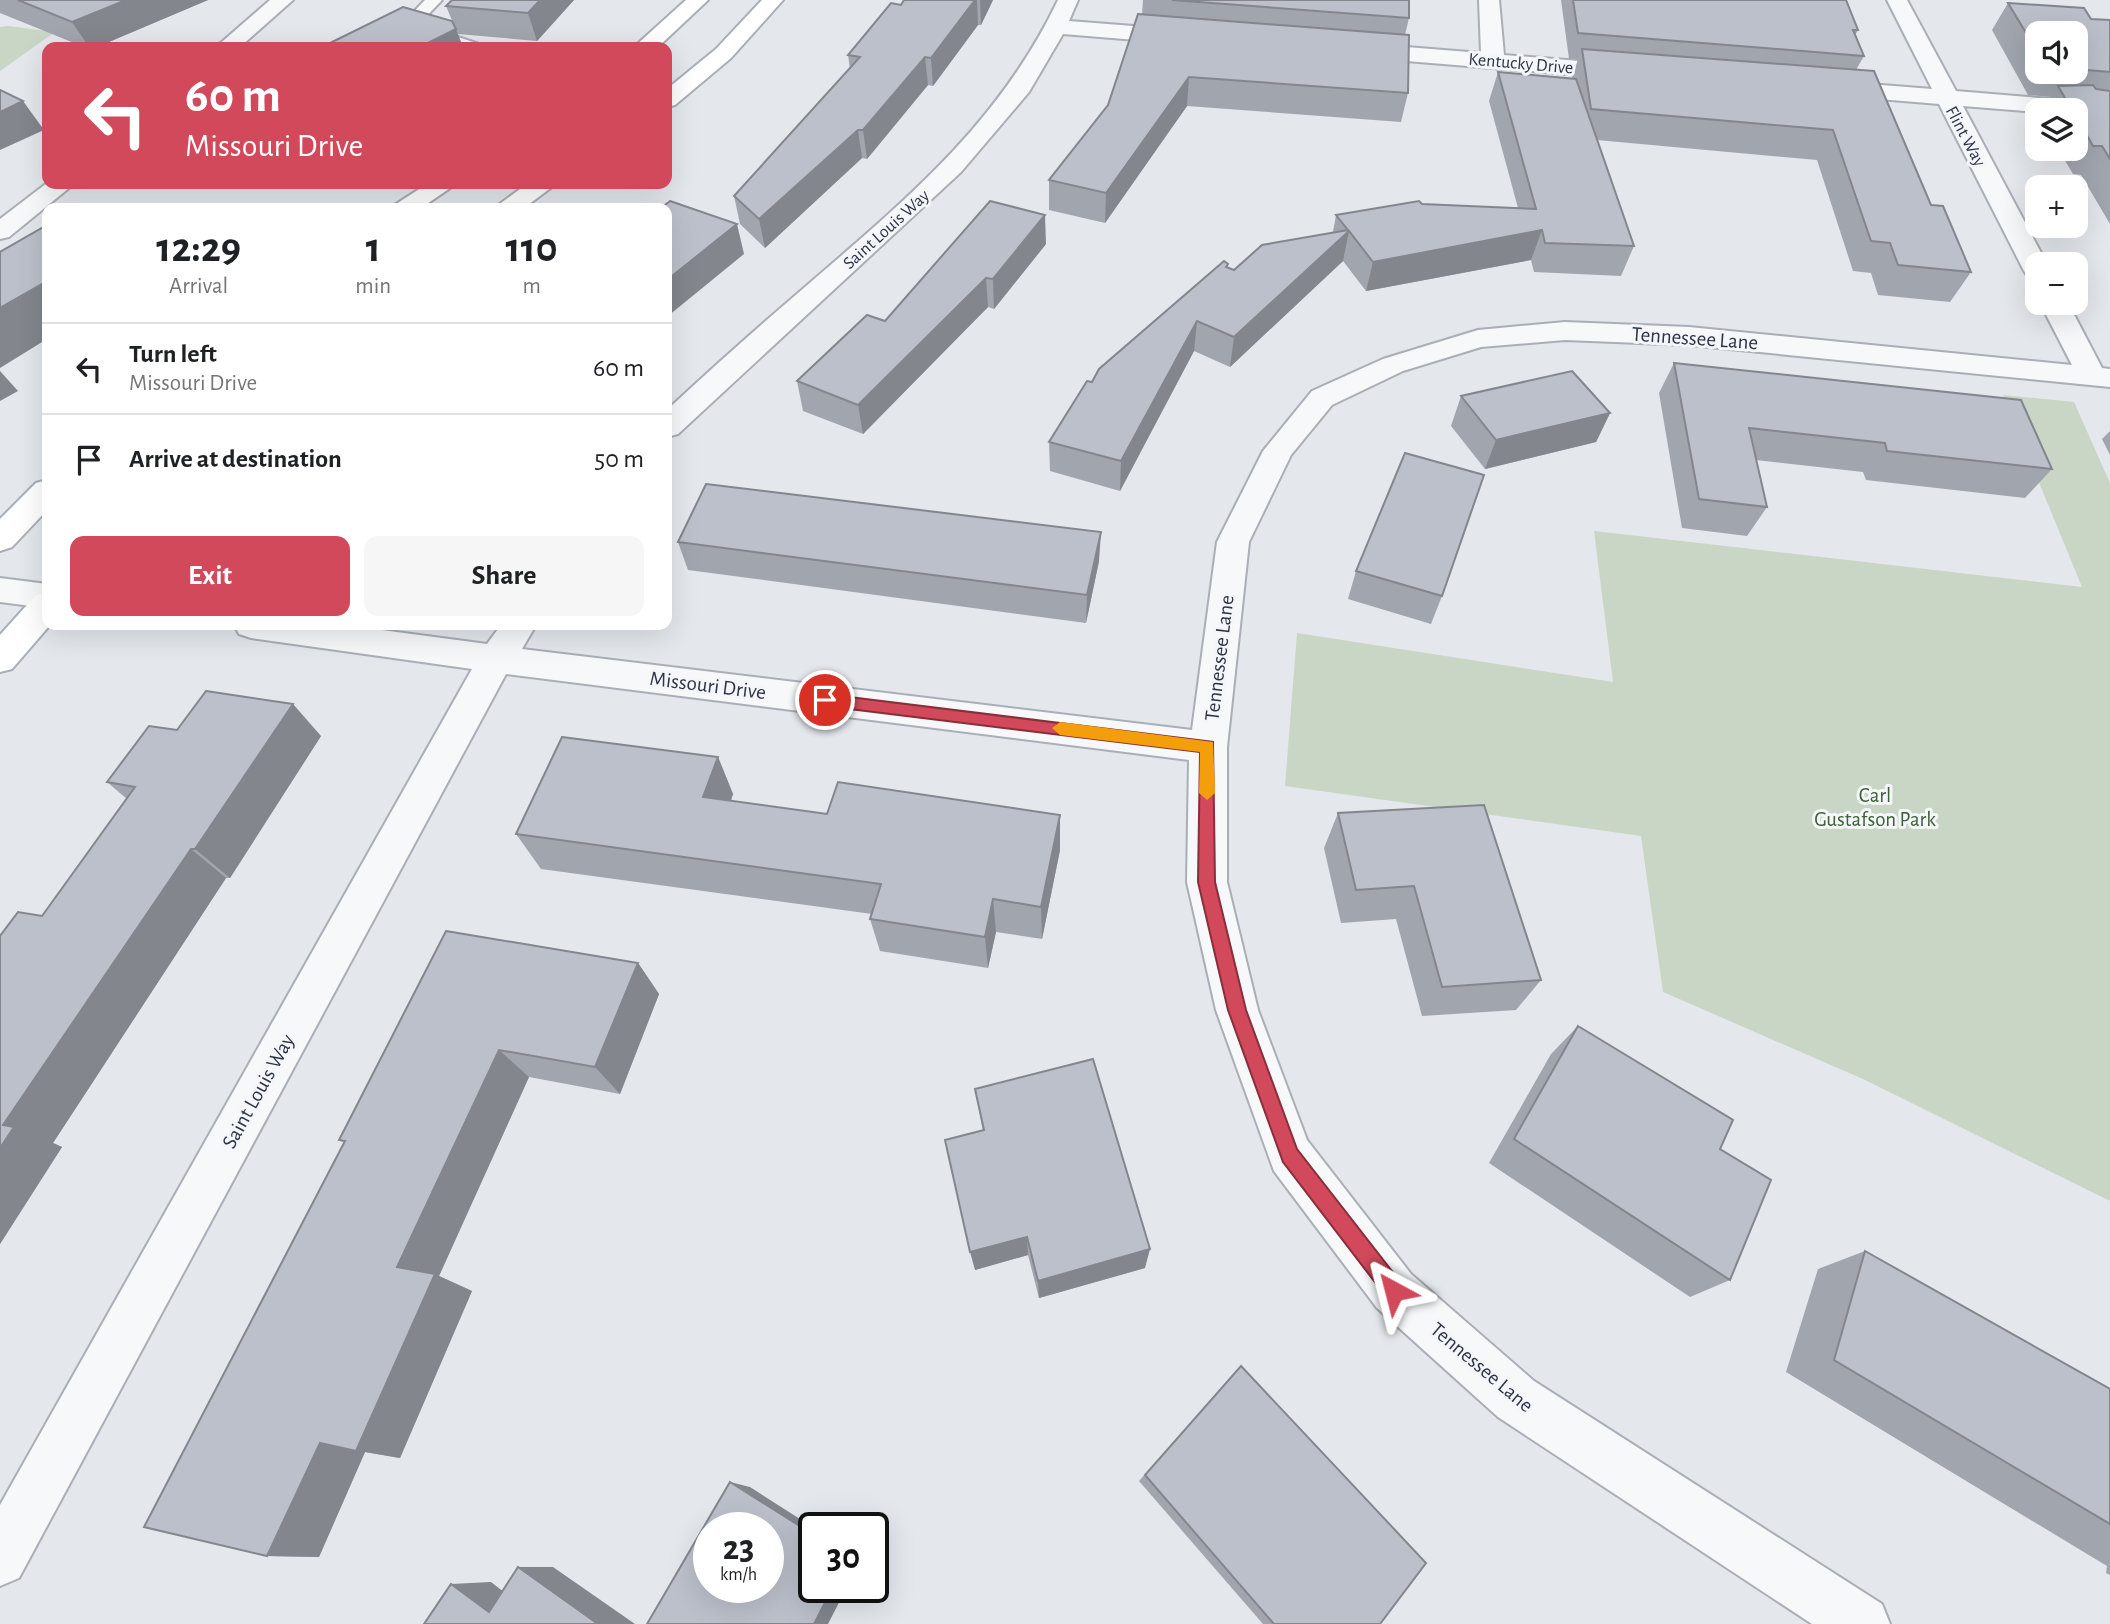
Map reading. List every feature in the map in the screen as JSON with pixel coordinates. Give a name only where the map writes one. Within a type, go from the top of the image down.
[{"type":"street","points":[[233,42],[284,0]]},
{"type":"street","points":[[650,42],[695,0]]},
{"type":"street","points":[[672,96],[710,65],[754,23],[773,0]]},
{"type":"street","name":"Saint Louis Way","points":[[672,422],[918,202],[1000,113],[1058,27],[1068,0]]},
{"type":"street","points":[[1489,0],[1493,61]]},
{"type":"street","name":"Flint Way","points":[[1897,0],[2027,252]]},
{"type":"street","points":[[1058,27],[1208,39]]},
{"type":"street","name":"Kentucky Drive","points":[[1330,48],[1644,73]]},
{"type":"street","points":[[1809,86],[2110,111]]},
{"type":"street","points":[[0,231],[55,189]]},
{"type":"street","points":[[412,203],[435,189]]},
{"type":"street","points":[[515,203],[536,189]]},
{"type":"street","points":[[2061,315],[2101,377]]},
{"type":"street","name":"Tennessee Lane","points":[[1862,1624],[1516,1399],[1394,1291],[1290,1155],[1237,1010],[1206,882],[1208,747],[1233,542],[1278,451],[1322,398],[1393,365],[1478,339],[1565,331],[1689,336],[2101,377]]},
{"type":"street","points":[[0,540],[42,496]]},
{"type":"street","points":[[0,590],[42,595]]},
{"type":"street","points":[[0,659],[42,611]]},
{"type":"street","name":"Missouri Drive","points":[[327,630],[508,642],[1208,747]]},
{"type":"street","name":"Saint Louis Way","points":[[0,1559],[508,642]]},
{"type":"lane","points":[[434,0],[409,26],[458,42]]},
{"type":"green space","points":[[0,27],[55,32],[0,71]]},
{"type":"green space","name":"Carl Gustafson Park","points":[[2003,395],[2074,402],[2110,483],[2110,1201],[1863,1079],[1663,992],[1641,836],[1285,786],[1297,633],[1613,682],[1594,531],[2082,587]]},
{"type":"building","points":[[18,0],[126,0],[72,22]]},
{"type":"building","points":[[452,0],[540,0],[528,13],[446,6]]},
{"type":"building","points":[[904,0],[975,0],[931,58],[925,57],[863,130],[858,130],[759,219],[734,196],[860,57],[848,55],[891,3],[901,5]]},
{"type":"building","points":[[1172,0],[1409,0],[1409,18]]},
{"type":"building","points":[[1573,0],[1846,0],[1858,30],[1853,30],[1864,56],[1578,33]]},
{"type":"building","points":[[2008,3],[2084,8],[2091,19],[2110,20],[2110,72],[2088,70],[2088,21],[2025,21],[2025,31]]},
{"type":"building","points":[[403,7],[452,21],[456,29],[430,42],[332,42]]},
{"type":"building","points":[[1138,14],[1409,35],[1408,93],[1189,77],[1106,193],[1049,180],[1108,105]]},
{"type":"building","points":[[1582,49],[1874,71],[1931,205],[1943,206],[1971,272],[1898,265],[1890,243],[1871,241],[1833,130],[1591,109]]},
{"type":"building","points":[[1498,72],[1576,79],[1634,246],[1545,243],[1542,230],[1373,262],[1349,231],[1234,337],[1197,321],[1121,461],[1049,442],[1087,381],[1092,382],[1099,369],[1224,261],[1228,264],[1226,267],[1234,270],[1262,245],[1348,230],[1336,215],[1419,201],[1422,204],[1536,209]]},
{"type":"building","points":[[2093,85],[2096,89],[2110,91],[2110,159],[2102,146],[2093,146],[2088,137],[2088,98],[2065,98],[2058,86]]},
{"type":"building","points":[[0,90],[23,101],[0,112]]},
{"type":"building","points":[[670,201],[737,224],[672,276],[672,203],[667,203]]},
{"type":"building","points":[[990,201],[1045,215],[993,279],[986,278],[858,405],[797,381],[867,315],[885,321]]},
{"type":"building","points":[[42,228],[42,284],[0,308],[0,252]]},
{"type":"building","points":[[1674,363],[2021,400],[2052,469],[1887,451],[1885,443],[1749,428],[1767,507],[1699,499]]},
{"type":"building","points":[[1572,371],[1610,413],[1496,440],[1461,396]]},
{"type":"building","points":[[1405,453],[1484,475],[1442,596],[1356,571]]},
{"type":"building","points":[[706,484],[1101,532],[1087,595],[678,542]]},
{"type":"building","points":[[206,691],[293,704],[3,1125],[14,1127],[0,1148],[0,936],[18,912],[42,916],[135,787],[107,782],[149,726],[177,730]]},
{"type":"building","points":[[562,737],[718,757],[703,797],[827,814],[838,782],[1060,815],[1041,907],[993,899],[985,937],[870,919],[881,884],[516,834]]},
{"type":"building","points":[[1484,805],[1541,980],[1442,987],[1414,886],[1356,890],[1338,813]]},
{"type":"building","points":[[446,931],[638,963],[595,1067],[499,1050],[397,1267],[435,1274],[356,1451],[320,1443],[267,1556],[144,1527],[345,1141],[339,1140]]},
{"type":"building","points":[[1578,1026],[1733,1120],[1720,1149],[1771,1180],[1730,1280],[1514,1139]]},
{"type":"building","points":[[1093,1059],[1150,1249],[1038,1281],[1027,1237],[970,1252],[945,1140],[984,1130],[975,1089]]},
{"type":"building","points":[[1865,1251],[2110,1389],[2110,1524],[1834,1360]]},
{"type":"building","points":[[1241,1366],[1426,1563],[1380,1624],[1274,1624],[1145,1475]]},
{"type":"building","points":[[730,1482],[778,1512],[712,1512]]},
{"type":"building","points":[[784,1516],[798,1525],[798,1603],[825,1603],[814,1624],[647,1624],[693,1545],[693,1603],[784,1603]]},
{"type":"building","points":[[518,1567],[598,1624],[424,1624],[451,1584],[489,1612]]},
{"type":"slow traffic","points":[[1060,728],[1208,747],[1207,793]]},
{"type":"route","points":[[825,700],[1208,747],[1206,882],[1237,1010],[1290,1155],[1394,1291]]}]
